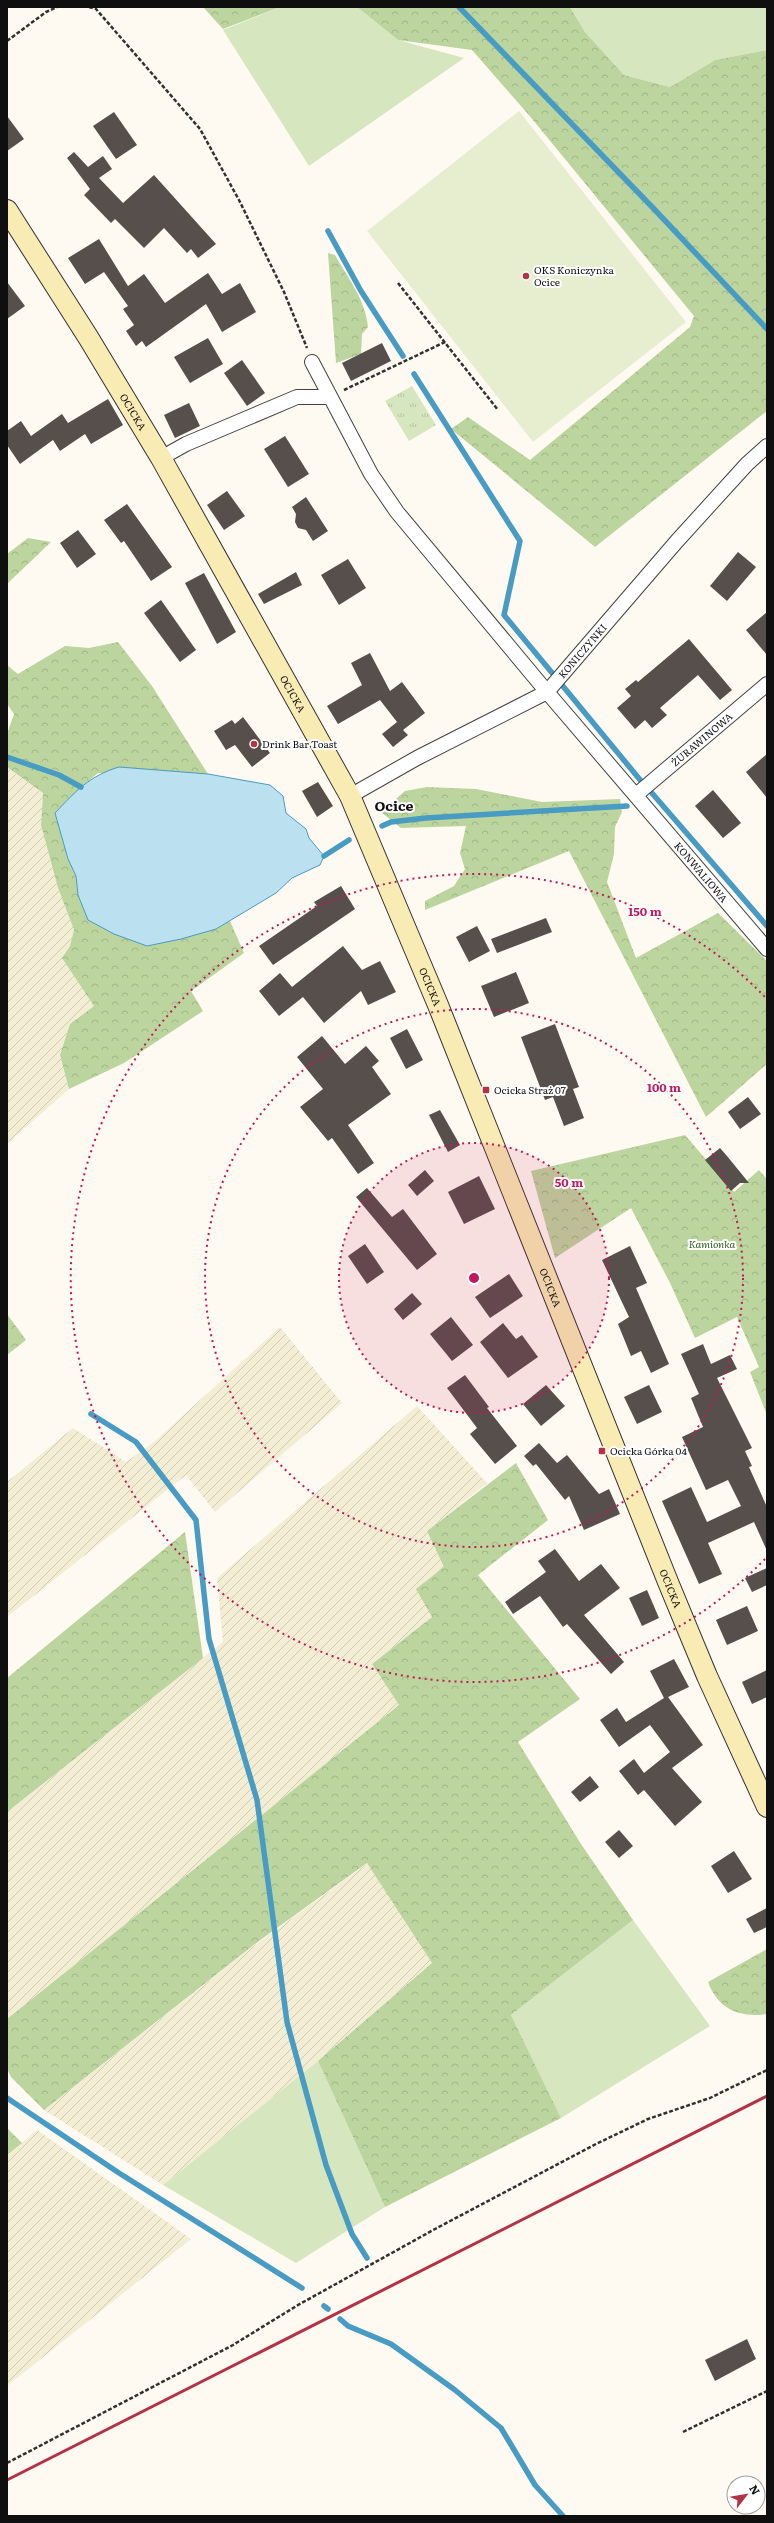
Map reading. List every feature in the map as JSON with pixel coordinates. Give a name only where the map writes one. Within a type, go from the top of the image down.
[{"type":"street","name":"OCICKA","points":[[7,210],[88,337],[160,458],[350,796],[438,1005],[555,1303],[671,1589],[707,1676],[767,1807]]},
{"type":"street","name":"KONWALIOWA","points":[[312,362],[329,397],[371,474],[397,512],[547,692],[767,949]]},
{"type":"street","points":[[160,458],[186,444],[297,396],[329,397]]},
{"type":"street","name":"KONICZYNKI","points":[[350,796],[424,754],[547,692],[677,541],[747,464],[767,446]]},
{"type":"street","name":"ŻURAWINOWA","points":[[636,795],[767,684]]},
{"type":"path","points":[[7,41],[46,12],[57,7]]},
{"type":"path","points":[[89,7],[96,9],[200,129],[239,200],[281,285],[312,362]]},
{"type":"path","points":[[398,283],[498,410]]},
{"type":"path","points":[[329,397],[445,342]]},
{"type":"path","points":[[7,2463],[226,2349],[298,2305],[428,2232],[596,2144],[648,2119],[710,2098],[767,2070]]},
{"type":"path","points":[[683,2432],[767,2391]]},
{"type":"shaded area","points":[[7,767],[43,793],[41,825],[58,888],[74,930],[70,946],[63,958],[94,1006],[70,1024],[60,1055],[69,1089],[7,1144]]},
{"type":"shaded area","points":[[280,1327],[342,1403],[215,1512],[186,1475],[7,1617],[7,1482],[73,1428],[126,1462],[154,1442]]},
{"type":"shaded area","points":[[417,1406],[487,1483],[427,1531],[445,1567],[432,1617],[372,1664],[399,1705],[7,2019],[7,1812],[223,1642],[217,1578]]},
{"type":"shaded area","points":[[368,1863],[432,1963],[318,2061],[163,2185],[44,2110],[251,1948]]},
{"type":"shaded area","points":[[37,2130],[191,2239],[7,2386],[7,2155]]},
{"type":"green space","points":[[203,7],[280,7],[223,29]]},
{"type":"green space","points":[[280,7],[357,7],[398,40],[464,58],[309,166],[223,30]]},
{"type":"green space","points":[[357,7],[570,7],[585,32],[624,75],[670,87],[715,60],[767,50],[767,411],[595,547],[451,429],[468,417],[530,460],[690,327],[694,316],[528,114],[472,50],[398,40]]},
{"type":"green space","points":[[570,7],[767,7],[767,50],[715,60],[670,87],[624,75],[585,32]]},
{"type":"green space","name":"OKS Koniczynka Ocice","points":[[519,111],[686,322],[533,442],[367,231]]},
{"type":"green space","points":[[328,253],[335,255],[356,290],[367,317],[368,327],[362,334],[361,354],[336,363]]},
{"type":"green space","points":[[412,386],[436,425],[409,441],[385,401]]},
{"type":"green space","points":[[28,538],[51,542],[7,584],[7,554]]},
{"type":"green space","points":[[118,642],[152,686],[208,774],[98,773],[78,790],[55,813],[68,859],[76,876],[78,895],[147,946],[216,929],[230,921],[244,953],[191,991],[203,1011],[124,1063],[69,1089],[60,1055],[70,1024],[94,1006],[62,958],[70,946],[74,930],[58,888],[41,825],[43,793],[7,767],[7,734],[14,714],[7,704],[7,665],[18,674],[65,646],[89,648]]},
{"type":"green space","points":[[427,787],[476,789],[542,802],[620,799],[622,812],[615,827],[614,854],[607,882],[636,958],[718,913],[767,961],[767,1064],[706,1117],[569,851],[425,910],[425,901],[454,886],[465,869],[460,853],[466,826],[401,828],[381,812],[405,791]]},
{"type":"green space","name":"Kamionka","points":[[685,1135],[734,1192],[759,1170],[767,1179],[767,1415],[750,1372],[759,1367],[737,1317],[695,1338],[670,1283],[631,1208],[555,1258],[531,1171]]},
{"type":"green space","points":[[7,1314],[26,1340],[7,1355]]},
{"type":"green space","points":[[516,1463],[548,1520],[478,1575],[580,1699],[518,1742],[581,1844],[633,1920],[511,2015],[561,2118],[385,2207],[318,2061],[432,1963],[367,1863],[259,1941],[44,2110],[11,2077],[7,2069],[7,2019],[399,1705],[372,1664],[432,1617],[416,1589],[444,1567],[427,1531]]},
{"type":"green space","points":[[185,1532],[203,1658],[7,1812],[7,1678]]},
{"type":"green space","points":[[633,1920],[710,2026],[561,2118],[511,2015]]},
{"type":"green space","points":[[767,1949],[767,2014],[747,2014],[731,2010],[718,1999],[708,1982]]},
{"type":"green space","points":[[318,2061],[385,2207],[296,2263],[163,2185]]},
{"type":"green space","points":[[7,2128],[22,2143],[7,2155]]},
{"type":"water","points":[[119,767],[208,774],[270,785],[283,796],[286,813],[306,829],[309,838],[324,856],[320,865],[292,878],[276,893],[216,929],[181,939],[147,946],[114,934],[88,920],[78,895],[76,876],[68,859],[55,813],[84,785],[99,775]]},
{"type":"building","points":[[114,112],[137,145],[116,159],[93,126]]},
{"type":"building","points":[[7,116],[24,139],[7,151]]},
{"type":"building","points":[[74,152],[88,167],[103,156],[112,169],[99,178],[123,203],[154,175],[216,244],[198,258],[191,249],[187,253],[164,228],[144,248],[115,219],[111,223],[84,195],[90,189],[67,158]]},
{"type":"building","points":[[99,239],[128,286],[144,274],[165,303],[208,273],[222,294],[240,283],[256,312],[222,332],[206,304],[146,347],[142,341],[136,346],[126,331],[134,325],[123,309],[128,306],[104,272],[85,284],[68,258]]},
{"type":"building","points":[[7,282],[25,306],[7,319]]},
{"type":"building","points":[[208,338],[223,364],[190,383],[174,357]]},
{"type":"building","points":[[382,343],[391,361],[351,381],[342,363]]},
{"type":"building","points":[[242,360],[265,393],[247,406],[224,373]]},
{"type":"building","points":[[108,399],[123,425],[91,444],[85,434],[60,451],[53,440],[20,464],[7,445],[7,431],[21,421],[31,436],[62,414],[68,423]]},
{"type":"building","points":[[189,403],[200,426],[175,438],[164,415]]},
{"type":"building","points":[[285,436],[309,474],[288,487],[264,449]]},
{"type":"building","points":[[227,491],[245,516],[224,530],[207,505]]},
{"type":"building","points":[[306,497],[328,531],[313,541],[306,530],[298,528],[295,522],[296,514],[292,507]]},
{"type":"building","points":[[127,504],[172,567],[151,581],[124,541],[121,543],[104,520]]},
{"type":"building","points":[[78,530],[96,554],[77,568],[60,543]]},
{"type":"building","points":[[738,552],[756,567],[727,601],[710,586]]},
{"type":"building","points":[[348,559],[366,588],[339,605],[321,575]]},
{"type":"building","points":[[296,572],[302,585],[264,604],[258,594]]},
{"type":"building","points":[[204,573],[236,632],[217,644],[185,583]]},
{"type":"building","points":[[161,600],[196,650],[180,662],[144,613]]},
{"type":"building","points":[[767,612],[767,655],[746,630]]},
{"type":"building","points":[[689,639],[732,690],[720,700],[698,675],[660,708],[667,715],[652,728],[645,720],[635,729],[617,708],[631,696],[625,689],[636,680],[638,682]]},
{"type":"building","points":[[370,653],[390,691],[402,682],[425,713],[403,730],[408,735],[393,747],[382,734],[397,722],[380,700],[338,724],[327,706],[362,685],[351,663]]},
{"type":"building","points":[[243,717],[270,753],[252,767],[235,745],[226,750],[214,731],[232,720],[235,724]]},
{"type":"building","points":[[767,754],[767,798],[746,772]]},
{"type":"building","points":[[318,782],[333,806],[317,817],[302,791]]},
{"type":"building","points":[[713,790],[741,823],[723,838],[695,806]]},
{"type":"building","points":[[341,886],[355,909],[273,965],[259,946],[317,906],[314,902]]},
{"type":"building","points":[[546,918],[552,932],[497,953],[491,939]]},
{"type":"building","points":[[477,926],[490,951],[469,962],[456,937]]},
{"type":"building","points":[[343,946],[362,970],[380,961],[396,992],[368,1005],[361,991],[324,1023],[303,997],[279,1016],[259,991],[280,973],[292,987]]},
{"type":"building","points":[[516,972],[529,1003],[494,1017],[481,986]]},
{"type":"building","points":[[555,1024],[579,1087],[573,1089],[584,1118],[564,1126],[553,1097],[545,1100],[521,1037]]},
{"type":"building","points":[[407,1029],[423,1060],[406,1069],[390,1038]]},
{"type":"building","points":[[322,1036],[345,1064],[366,1046],[379,1061],[372,1067],[391,1094],[348,1125],[374,1163],[358,1174],[332,1138],[328,1141],[300,1107],[323,1089],[297,1057]]},
{"type":"building","points":[[748,1097],[761,1114],[740,1129],[728,1112]]},
{"type":"building","points":[[440,1110],[460,1145],[448,1152],[429,1115]]},
{"type":"building","points":[[720,1148],[749,1183],[740,1183],[731,1191],[705,1160]]},
{"type":"building","points":[[425,1170],[434,1181],[417,1196],[408,1185]]},
{"type":"building","points":[[479,1176],[495,1209],[464,1224],[448,1192]]},
{"type":"building","points":[[367,1188],[392,1217],[403,1209],[437,1254],[417,1270],[356,1197]]},
{"type":"building","points":[[365,1244],[384,1272],[367,1284],[348,1256]]},
{"type":"building","points":[[630,1246],[647,1283],[636,1288],[669,1364],[651,1373],[641,1351],[631,1356],[618,1324],[629,1317],[602,1260]]},
{"type":"building","points":[[509,1274],[523,1296],[490,1318],[475,1297]]},
{"type":"building","points":[[412,1293],[422,1304],[403,1320],[394,1309]]},
{"type":"building","points":[[451,1317],[473,1345],[452,1361],[430,1334]]},
{"type":"building","points":[[503,1323],[516,1339],[522,1335],[538,1357],[508,1378],[480,1342]]},
{"type":"building","points":[[703,1344],[711,1364],[730,1355],[737,1369],[717,1378],[752,1448],[745,1451],[752,1466],[749,1467],[767,1507],[767,1551],[754,1522],[708,1543],[722,1574],[699,1584],[662,1501],[691,1487],[707,1522],[741,1506],[728,1480],[706,1490],[682,1437],[703,1427],[691,1398],[699,1394],[681,1354]]},
{"type":"building","points":[[465,1375],[489,1407],[487,1408],[517,1446],[495,1464],[470,1434],[477,1428],[447,1388]]},
{"type":"building","points":[[546,1385],[565,1406],[541,1426],[523,1404]]},
{"type":"building","points":[[649,1385],[662,1412],[637,1424],[624,1397]]},
{"type":"building","points":[[539,1443],[557,1463],[567,1455],[599,1494],[609,1489],[620,1514],[584,1530],[569,1496],[565,1500],[536,1464],[533,1466],[524,1456]]},
{"type":"building","points":[[555,1549],[579,1581],[601,1564],[620,1588],[584,1615],[624,1662],[611,1674],[567,1624],[563,1627],[540,1596],[513,1614],[505,1602],[546,1572],[538,1561]]},
{"type":"building","points":[[767,1568],[767,1585],[752,1592],[745,1578]]},
{"type":"building","points":[[647,1590],[659,1618],[642,1626],[629,1598]]},
{"type":"building","points":[[747,1606],[758,1631],[727,1645],[716,1620]]},
{"type":"building","points":[[674,1659],[689,1687],[668,1697],[703,1745],[672,1768],[702,1802],[675,1826],[644,1790],[638,1795],[619,1771],[634,1759],[644,1773],[670,1752],[650,1725],[619,1747],[600,1720],[617,1708],[626,1722],[664,1698],[650,1671]]},
{"type":"building","points":[[767,1670],[767,1697],[752,1704],[742,1682]]},
{"type":"building","points":[[590,1776],[599,1787],[580,1802],[571,1792]]},
{"type":"building","points":[[619,1830],[633,1846],[619,1858],[605,1842]]},
{"type":"building","points":[[734,1851],[752,1879],[728,1893],[711,1866]]},
{"type":"building","points":[[767,1908],[767,1927],[754,1933],[746,1919]]},
{"type":"building","points":[[747,2339],[756,2359],[715,2381],[705,2360]]},
{"type":"waterway","points":[[459,7],[655,210],[767,329]]},
{"type":"waterway","points":[[328,231],[361,291],[403,356]]},
{"type":"waterway","points":[[414,374],[520,541],[504,615],[553,674]]},
{"type":"waterway","points":[[562,685],[641,781]]},
{"type":"waterway","points":[[7,757],[59,775],[81,787]]},
{"type":"waterway","points":[[651,792],[767,926]]},
{"type":"waterway","points":[[382,826],[391,822],[426,818],[627,806]]},
{"type":"waterway","points":[[324,856],[349,840]]},
{"type":"waterway","points":[[91,1414],[136,1442],[196,1520],[209,1639],[257,1800],[287,2022],[326,2165],[352,2234],[367,2258]]},
{"type":"waterway","points":[[7,2098],[119,2173],[302,2288]]},
{"type":"waterway","points":[[324,2306],[328,2309]]},
{"type":"waterway","points":[[340,2319],[348,2326],[391,2344],[455,2390],[501,2428],[535,2485],[563,2516]]},
{"type":"railway","points":[[7,2480],[767,2096]]},
{"type":"place","name":"OKS Koniczynka Ocice","points":[[526,276]]},
{"type":"place","name":"Drink Bar Toast","points":[[254,744]]},
{"type":"place","name":"Ocicka Straż 07","points":[[486,1090]]},
{"type":"place","name":"Ocicka Górka 04","points":[[602,1451]]},
{"type":"district","name":"Ocice","points":[[394,806]]}]
